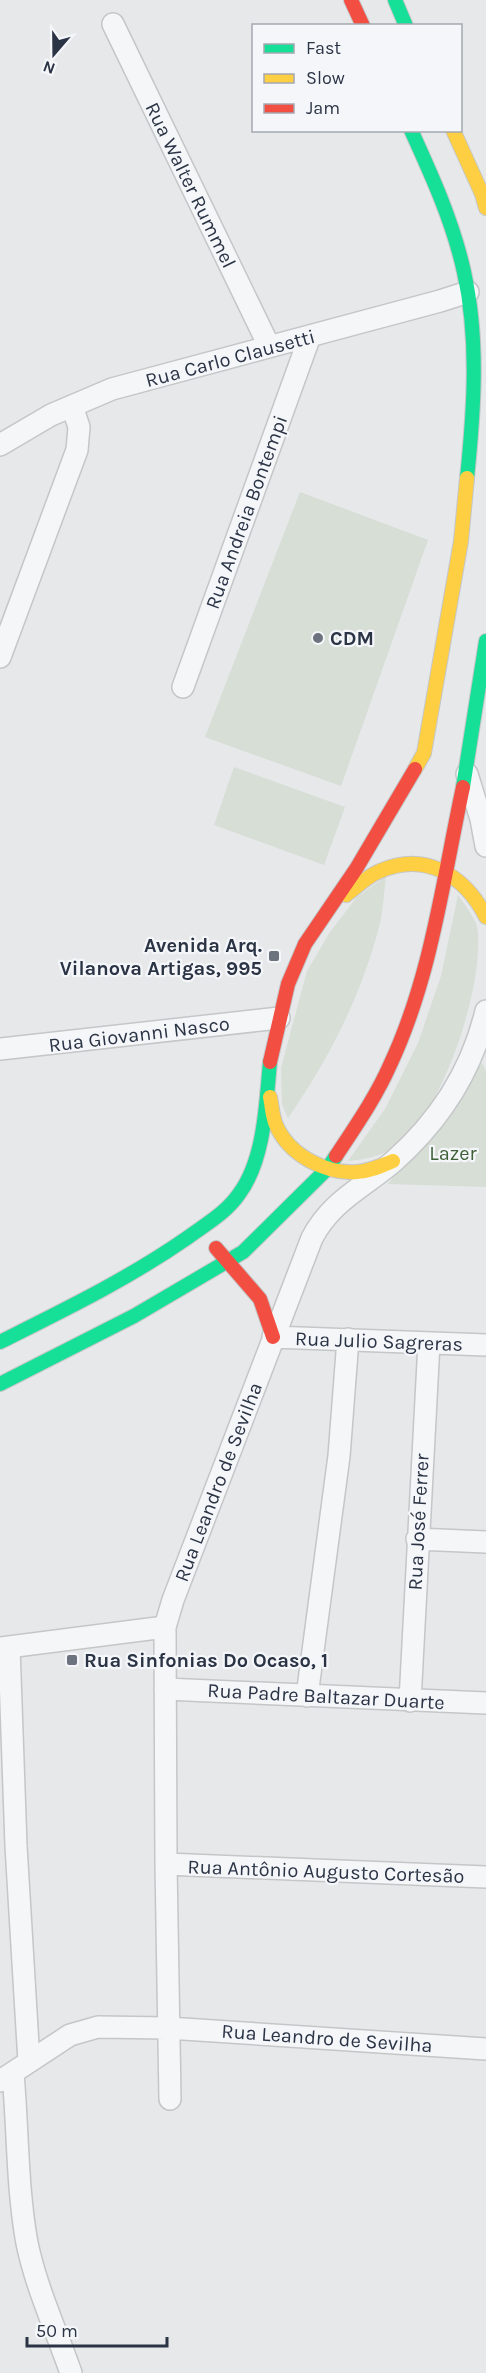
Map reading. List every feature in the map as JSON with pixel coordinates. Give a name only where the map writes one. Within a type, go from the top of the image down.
[{"type":"main road","points":[[395,0],[405,24]]},
{"type":"main road","points":[[352,3],[362,24]]},
{"type":"main road","points":[[273,1337],[266,1310],[260,1299],[217,1250],[213,1240],[214,1227],[222,1213],[240,1193],[251,1170],[263,1131],[271,1056],[288,984],[306,944],[376,836],[424,753],[461,541],[468,484],[475,377],[468,292],[440,194],[412,132]]},
{"type":"main road","points":[[454,132],[486,208]]},
{"type":"main road","points":[[0,1384],[134,1316],[227,1262],[251,1244],[328,1168],[358,1123],[390,1066],[412,1011],[427,958],[435,911],[446,870],[466,772],[486,641]]},
{"type":"main road","points":[[331,905],[380,871],[404,864],[446,870],[459,879],[475,896],[486,917]]},
{"type":"main road","points":[[268,1089],[276,1124],[287,1143],[298,1154],[328,1168],[351,1172],[370,1170],[393,1161]]},
{"type":"main road","points":[[0,1342],[98,1293],[159,1257],[222,1213]]},
{"type":"street","name":"Rua Walter Rummel","points":[[113,24],[269,346]]},
{"type":"street","name":"Rua Carlo Clausetti","points":[[0,445],[72,406],[112,389],[440,302],[468,292]]},
{"type":"street","name":"Rua Andreia Bontempi","points":[[183,687],[310,336]]},
{"type":"street","points":[[0,657],[77,450],[79,427],[72,406]]},
{"type":"street","points":[[466,772],[481,819],[486,846]]},
{"type":"street","name":"Rua Giovanni Nasco","points":[[0,1049],[279,1018]]},
{"type":"street","name":"Rua Leandro de Sevilha","points":[[170,2098],[165,1627],[173,1600],[273,1337],[321,1220],[339,1202],[393,1161],[427,1130],[449,1099],[485,1023]]},
{"type":"street","name":"Rua Julio Sagreras","points":[[273,1337],[486,1345]]},
{"type":"street","points":[[307,1696],[339,1456],[348,1339]]},
{"type":"street","name":"Rua José Ferrer","points":[[410,1701],[429,1343]]},
{"type":"street","points":[[417,1539],[486,1542]]},
{"type":"street","points":[[71,2373],[35,2273],[24,2220],[14,2072],[4,1648],[165,1627]]},
{"type":"street","name":"Rua Padre Baltazar Duarte","points":[[165,1689],[486,1703]]},
{"type":"street","name":"Rua Antônio Augusto Cortesão","points":[[166,1864],[486,1878]]},
{"type":"street","points":[[14,2072],[70,2035],[82,2030],[98,2027],[168,2028]]},
{"type":"street","name":"Rua Leandro de Sevilha","points":[[168,2028],[486,2049]]},
{"type":"green space","name":"CDM","points":[[300,492],[428,540],[341,786],[205,737]]},
{"type":"green space","points":[[234,767],[345,807],[324,865],[214,825]]},
{"type":"green space","points":[[386,876],[379,927],[363,978],[330,1050],[288,1118],[282,1104],[281,1068],[307,971],[330,932],[357,897]]},
{"type":"green space","points":[[458,895],[477,926],[478,950],[468,1012],[444,1078],[413,1131],[395,1147],[378,1155],[348,1161],[385,1109],[418,1043],[441,976]]},
{"type":"green space","name":"Lazer","points":[[482,1063],[486,1071],[486,1187],[388,1184]]},
{"type":"traffic: fast","points":[[395,0],[405,24]]},
{"type":"traffic: fast","points":[[412,132],[448,217],[469,297],[474,375],[467,478]]},
{"type":"traffic: fast","points":[[463,787],[486,641]]},
{"type":"traffic: fast","points":[[0,1342],[142,1267],[187,1238],[228,1207],[248,1180],[259,1148],[270,1062]]},
{"type":"traffic: fast","points":[[0,1384],[134,1316],[243,1252],[328,1168],[336,1156]]},
{"type":"traffic: slow","points":[[454,132],[486,208]]},
{"type":"traffic: slow","points":[[415,769],[424,753],[461,541],[467,478]]},
{"type":"traffic: slow","points":[[346,895],[380,871],[413,864],[428,866],[455,879],[477,902],[486,917]]},
{"type":"traffic: slow","points":[[270,1097],[275,1122],[282,1136],[299,1154],[309,1160],[321,1166],[345,1172],[371,1169],[393,1161]]},
{"type":"traffic: jam","points":[[351,0],[362,24]]},
{"type":"traffic: jam","points":[[270,1062],[288,984],[305,944],[356,869],[415,769]]},
{"type":"traffic: jam","points":[[336,1156],[365,1112],[384,1077],[416,998],[434,928],[463,787]]},
{"type":"traffic: jam","points":[[216,1248],[260,1299],[273,1337]]},
{"type":"place","name":"CDM","points":[[318,638]]},
{"type":"place","name":"Avenida Arq. Vilanova Artigas, 995","points":[[274,956]]},
{"type":"place","name":"Rua Sinfonias Do Ocaso, 1","points":[[72,1660]]}]
